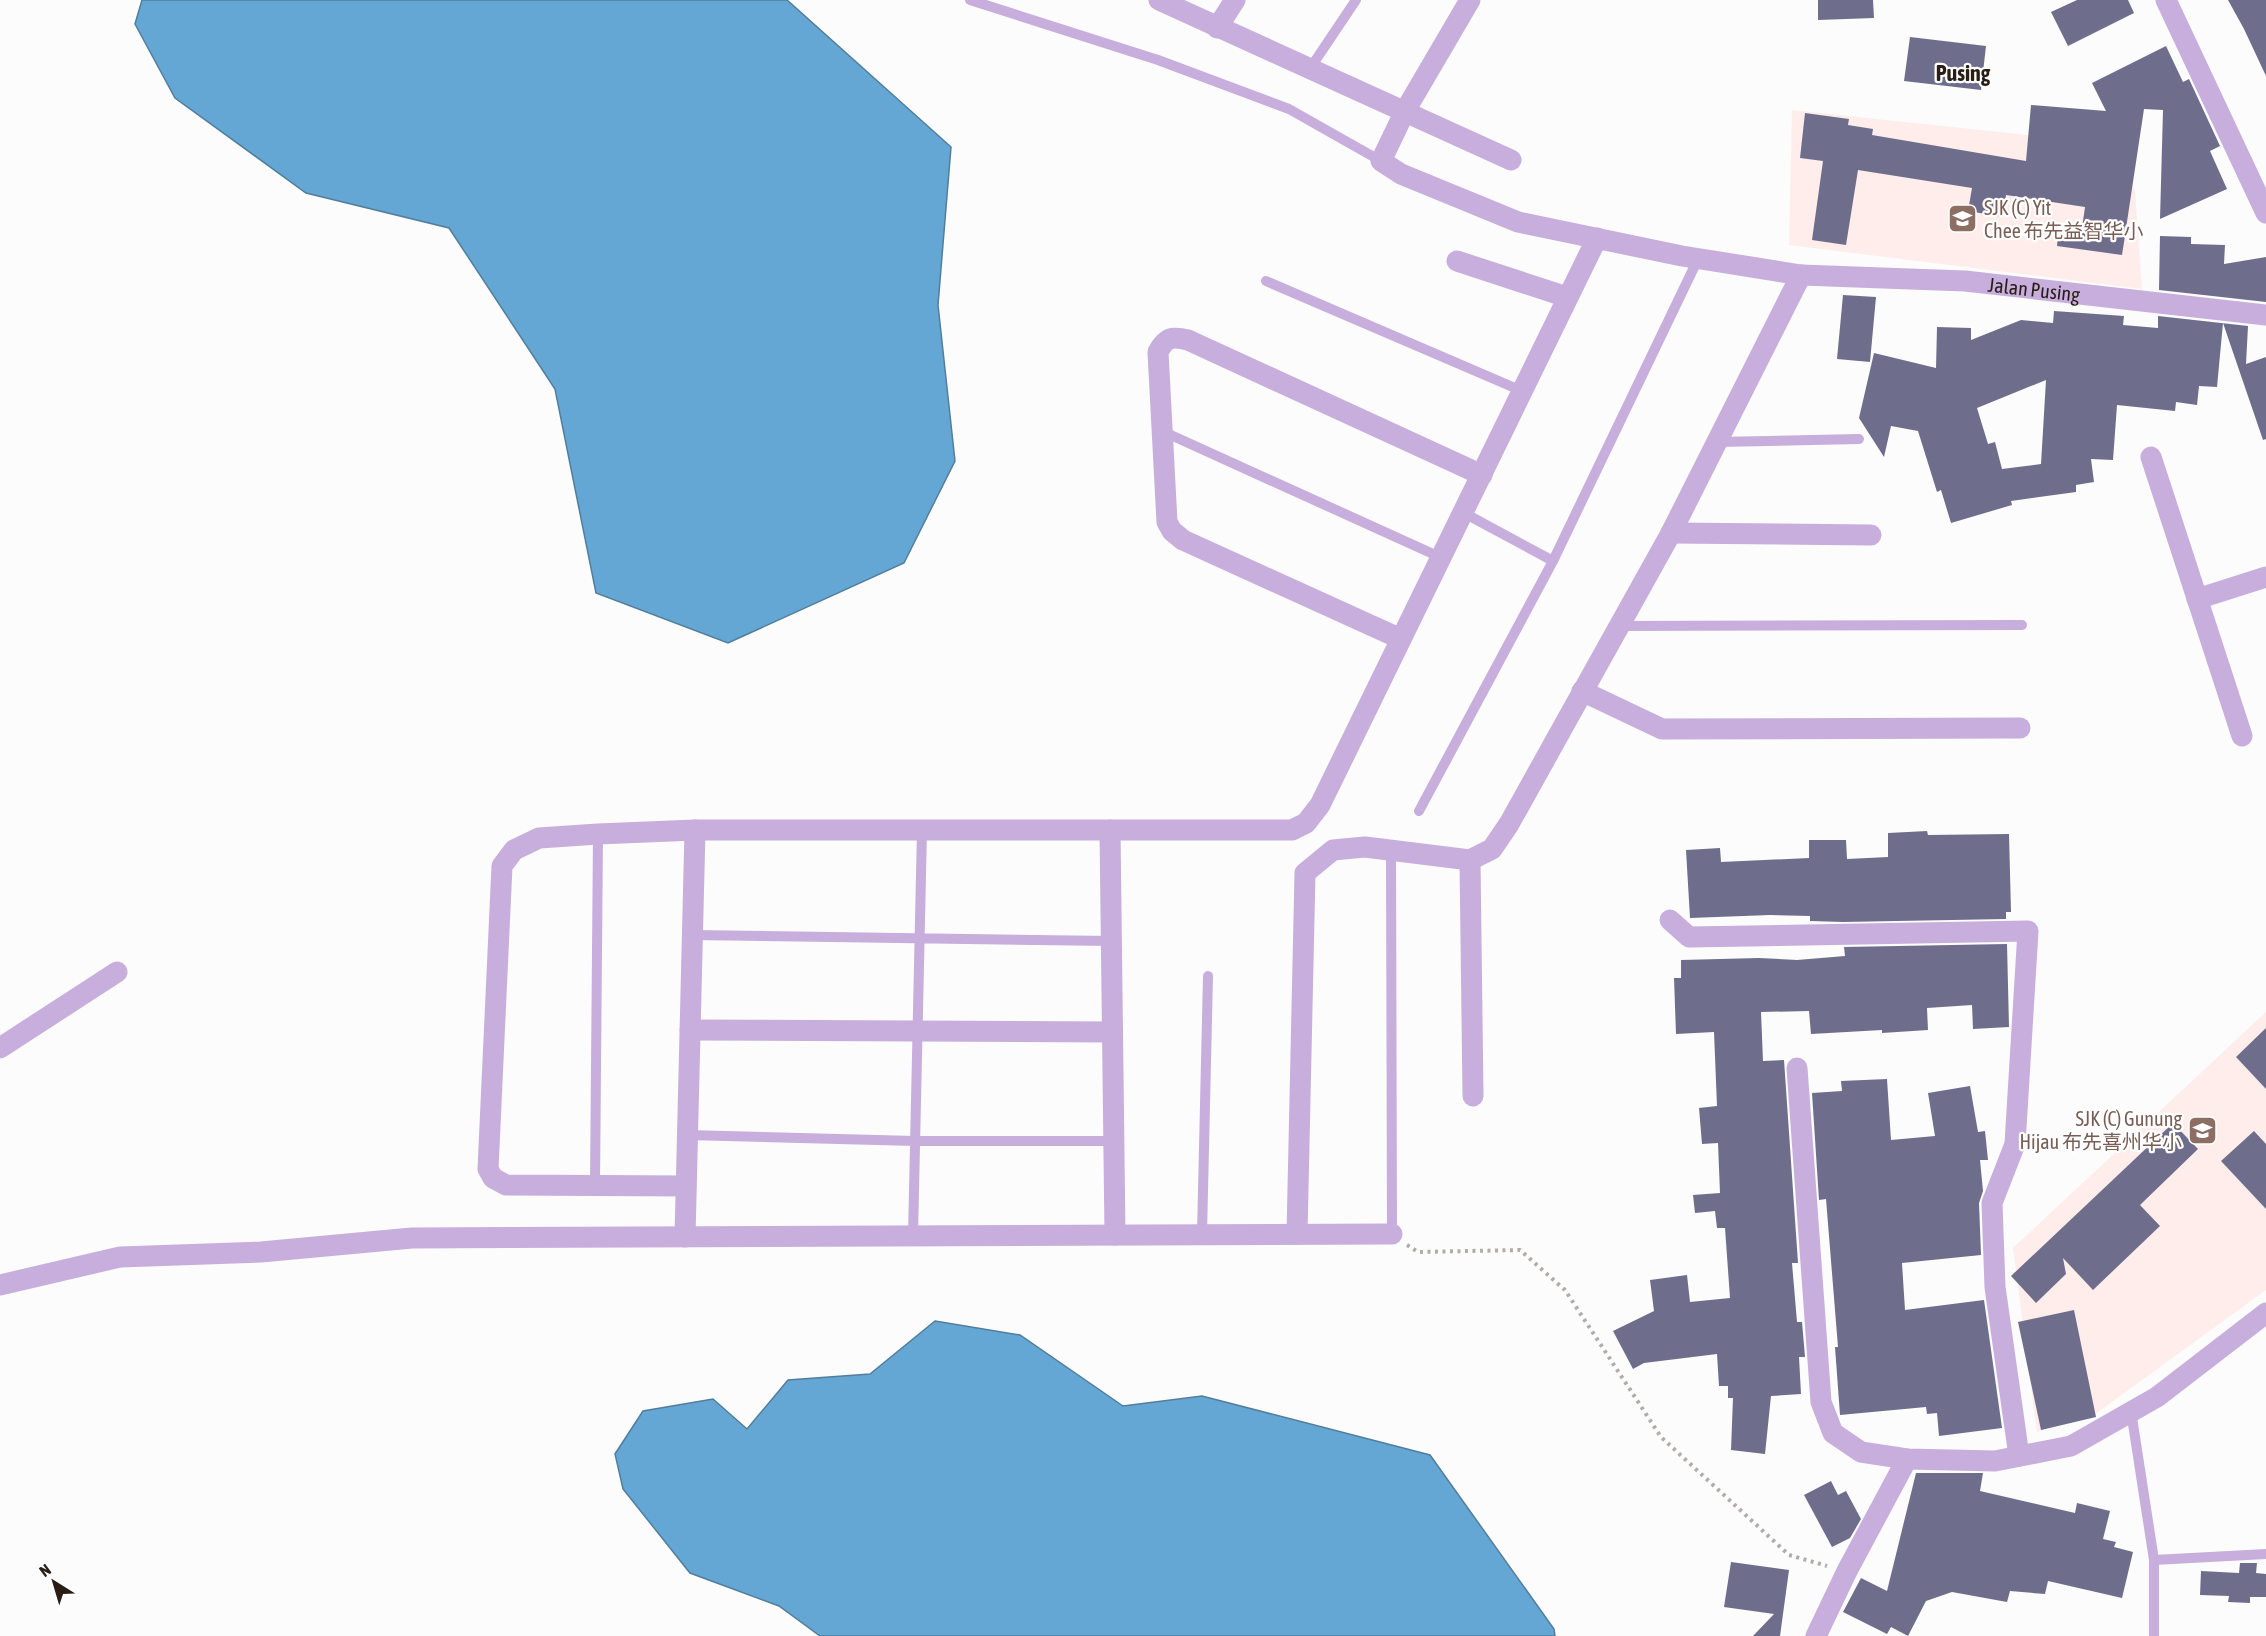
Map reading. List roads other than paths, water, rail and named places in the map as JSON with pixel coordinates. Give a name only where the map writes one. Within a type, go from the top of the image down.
[{"type":"street","points":[[1159,0],[1511,160]]},
{"type":"street","points":[[1217,28],[1235,0]]},
{"type":"street","points":[[1381,161],[1405,111],[1470,0]]},
{"type":"street","points":[[2166,0],[2266,213]]},
{"type":"street","name":"Jalan Pusing","points":[[1381,161],[1401,174],[1518,222],[1698,259],[1801,275],[1965,281],[2266,315]]},
{"type":"street","points":[[686,1186],[506,1185],[493,1178],[488,1169],[502,866],[514,849],[539,838],[695,830],[1293,830],[1306,823],[1320,805],[1597,238]]},
{"type":"street","points":[[1457,261],[1567,297]]},
{"type":"street","points":[[1297,1234],[1305,873],[1333,850],[1365,847],[1470,860],[1492,849],[1509,824],[1671,533],[1801,275]]},
{"type":"street","points":[[1401,639],[1183,540],[1172,531],[1167,522],[1158,352],[1164,341],[1174,336],[1188,340],[1482,475]]},
{"type":"street","points":[[2151,458],[2242,736]]},
{"type":"street","points":[[1671,533],[1871,535]]},
{"type":"street","points":[[2197,599],[2266,577]]},
{"type":"street","points":[[1582,691],[1662,729],[2020,728]]},
{"type":"street","points":[[685,1237],[695,830]]},
{"type":"street","points":[[1110,830],[1114,1235]]},
{"type":"street","points":[[1470,860],[1473,1096]]},
{"type":"street","points":[[1670,920],[1689,937],[2028,931],[2015,1144],[1992,1203],[1995,1287],[2019,1456]]},
{"type":"street","points":[[0,1048],[117,972]]},
{"type":"street","points":[[690,1030],[1113,1032]]},
{"type":"street","points":[[1797,1068],[1821,1402],[1833,1433],[1861,1452],[1907,1459],[1995,1461],[2071,1446],[2157,1397],[2266,1313]]},
{"type":"street","points":[[0,1285],[120,1257],[261,1252],[412,1238],[1392,1234]]},
{"type":"street","points":[[1816,1636],[1846,1571],[1907,1459]]},
{"type":"lane","points":[[970,0],[1158,60],[1289,109],[1381,161]]},
{"type":"lane","points":[[1309,70],[1356,0]]},
{"type":"lane","points":[[1419,811],[1553,561],[1698,259]]},
{"type":"lane","points":[[1266,281],[1522,392]]},
{"type":"lane","points":[[1162,431],[1442,558]]},
{"type":"lane","points":[[1717,442],[1859,439]]},
{"type":"lane","points":[[1464,513],[1553,561]]},
{"type":"lane","points":[[1619,626],[2022,625]]},
{"type":"lane","points":[[913,1236],[922,830]]},
{"type":"lane","points":[[595,1185],[598,834]]},
{"type":"lane","points":[[1391,850],[1392,1234]]},
{"type":"lane","points":[[692,935],[1111,941]]},
{"type":"lane","points":[[1202,1234],[1208,976]]},
{"type":"lane","points":[[687,1135],[915,1141],[1113,1141]]},
{"type":"lane","points":[[2131,1411],[2154,1560],[2154,1636]]},
{"type":"lane","points":[[2154,1560],[2266,1554]]},
{"type":"water","points":[[142,0],[787,0],[951,147],[938,305],[955,461],[904,563],[728,643],[596,593],[555,389],[449,228],[306,193],[175,98],[135,24]]},
{"type":"water","points":[[935,1321],[1020,1335],[1123,1406],[1202,1396],[1430,1455],[1554,1629],[1555,1636],[820,1636],[779,1606],[690,1573],[623,1489],[615,1454],[643,1411],[713,1399],[747,1429],[788,1380],[870,1374]]},
{"type":"place","name":"SJK (C) Yit Chee 布先益智华小","points":[[1963,218]]},
{"type":"place","name":"SJK (C) Gunung Hijau 布先喜州华小","points":[[2203,1130]]},
{"type":"district","name":"Pusing","points":[[1963,73]]}]
